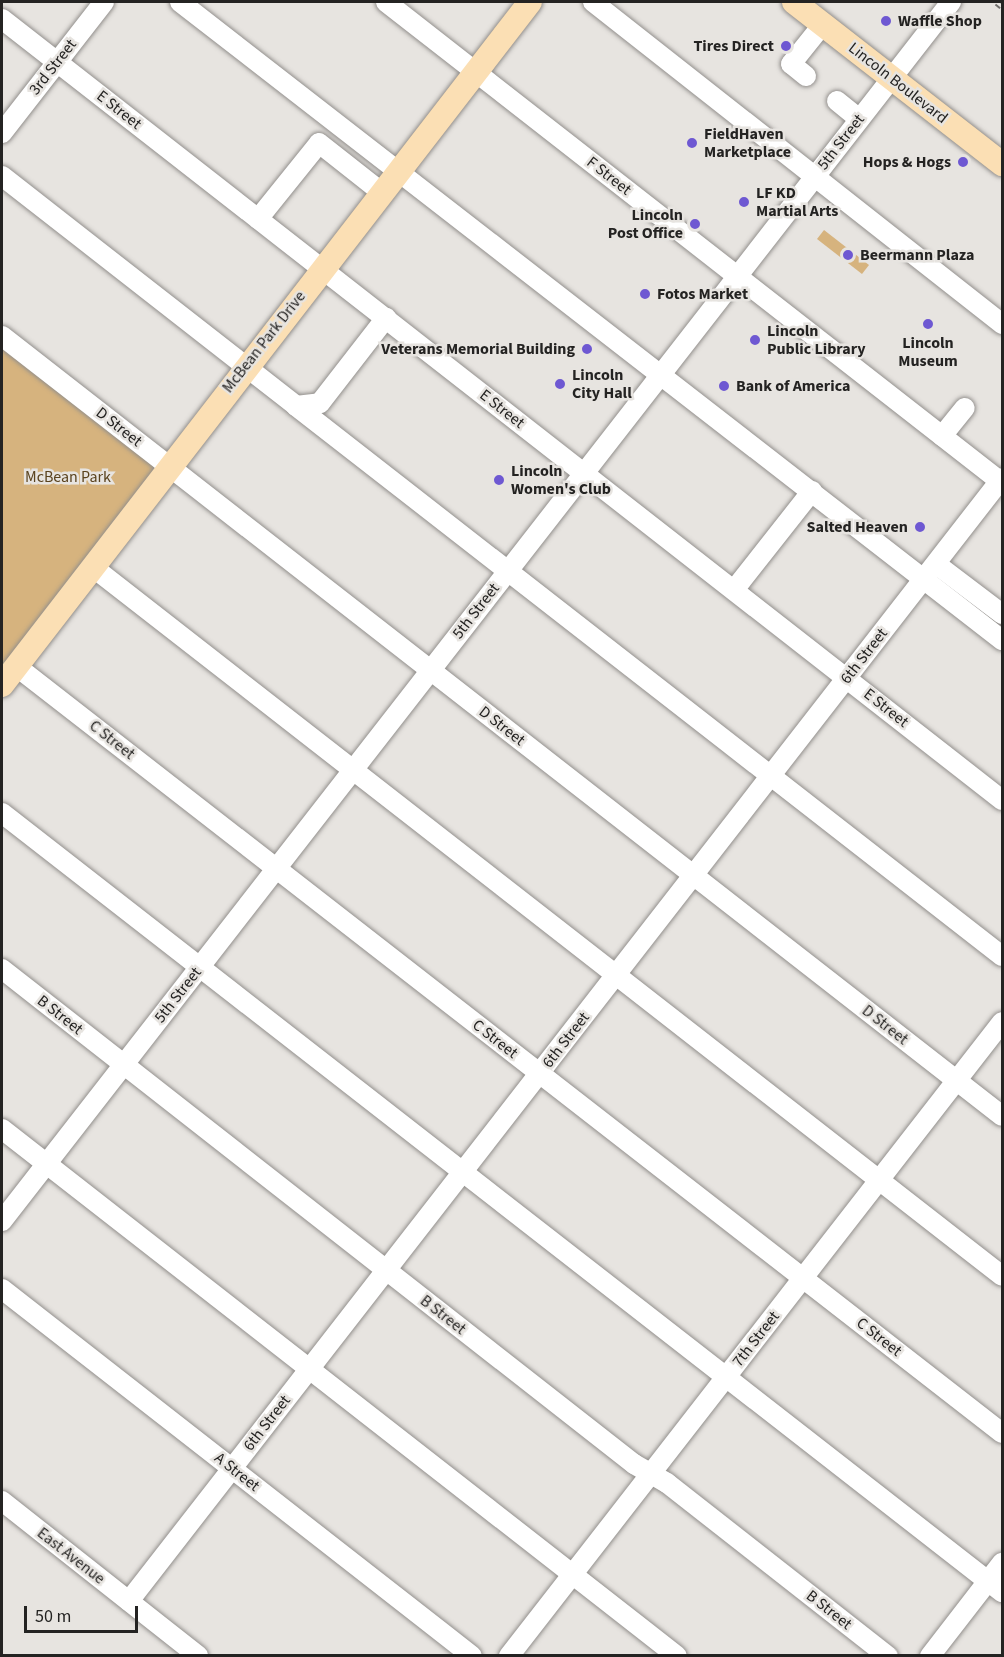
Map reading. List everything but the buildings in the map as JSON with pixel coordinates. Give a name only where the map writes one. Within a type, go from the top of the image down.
[{"type":"main road","name":"McBean Park Drive","points":[[2,685],[94,568],[245,366],[530,2]]},
{"type":"main road","name":"Lincoln Boulevard","points":[[794,2],[1002,164]]},
{"type":"street","name":"3rd Street","points":[[2,133],[104,2]]},
{"type":"street","points":[[180,2],[812,492],[930,571],[1002,613],[996,635],[930,571]]},
{"type":"street","name":"F Street","points":[[386,2],[1002,481]]},
{"type":"street","points":[[593,2],[1002,324]]},
{"type":"street","name":"5th Street","points":[[2,1221],[951,2]]},
{"type":"street","name":"E Street","points":[[2,19],[1002,800]]},
{"type":"street","points":[[806,76],[791,64],[823,24]]},
{"type":"street","points":[[837,101],[859,119]]},
{"type":"street","points":[[258,219],[335,122]]},
{"type":"street","points":[[319,143],[381,192]]},
{"type":"street","points":[[2,176],[1002,956]]},
{"type":"street","points":[[296,406],[320,403],[386,318]]},
{"type":"street","name":"D Street","points":[[2,336],[1002,1116]]},
{"type":"street","points":[[942,436],[965,408]]},
{"type":"street","name":"6th Street","points":[[129,1601],[1002,481]]},
{"type":"street","points":[[734,590],[812,492]]},
{"type":"street","points":[[94,568],[1002,1276]]},
{"type":"street","name":"C Street","points":[[16,666],[1002,1434]]},
{"type":"street","points":[[2,813],[995,1586]]},
{"type":"street","name":"B Street","points":[[2,969],[386,1270],[888,1656]]},
{"type":"street","name":"7th Street","points":[[509,1656],[1002,1022]]},
{"type":"street","points":[[2,1129],[677,1656]]},
{"type":"street","name":"A Street","points":[[2,1289],[472,1656]]},
{"type":"street","name":"East Avenue","points":[[2,1501],[198,1656]]},
{"type":"street","points":[[930,1656],[995,1586],[1002,1563]]},
{"type":"green space","points":[[824,230],[869,265],[862,274],[817,239]]},
{"type":"green space","name":"McBean Park","points":[[2,341],[161,466],[2,669]]},
{"type":"railway","points":[[997,2],[1002,6]]},
{"type":"place","name":"Waffle Shop","points":[[886,21]]},
{"type":"place","name":"Tires Direct","points":[[786,46]]},
{"type":"place","name":"FieldHaven Marketplace","points":[[692,143]]},
{"type":"place","name":"Hops & Hogs","points":[[963,162]]},
{"type":"place","name":"LF KD Martial Arts","points":[[744,202]]},
{"type":"place","name":"Lincoln Post Office","points":[[695,224]]},
{"type":"place","name":"Beermann Plaza","points":[[848,255]]},
{"type":"place","name":"Fotos Market","points":[[645,294]]},
{"type":"place","name":"Lincoln Museum","points":[[928,324]]},
{"type":"place","name":"Lincoln Public Library","points":[[755,340]]},
{"type":"place","name":"Veterans Memorial Building","points":[[587,349]]},
{"type":"place","name":"Lincoln City Hall","points":[[560,384]]},
{"type":"place","name":"Bank of America","points":[[724,386]]},
{"type":"place","name":"Lincoln Women's Club","points":[[499,480]]},
{"type":"place","name":"Salted Heaven","points":[[920,527]]}]
